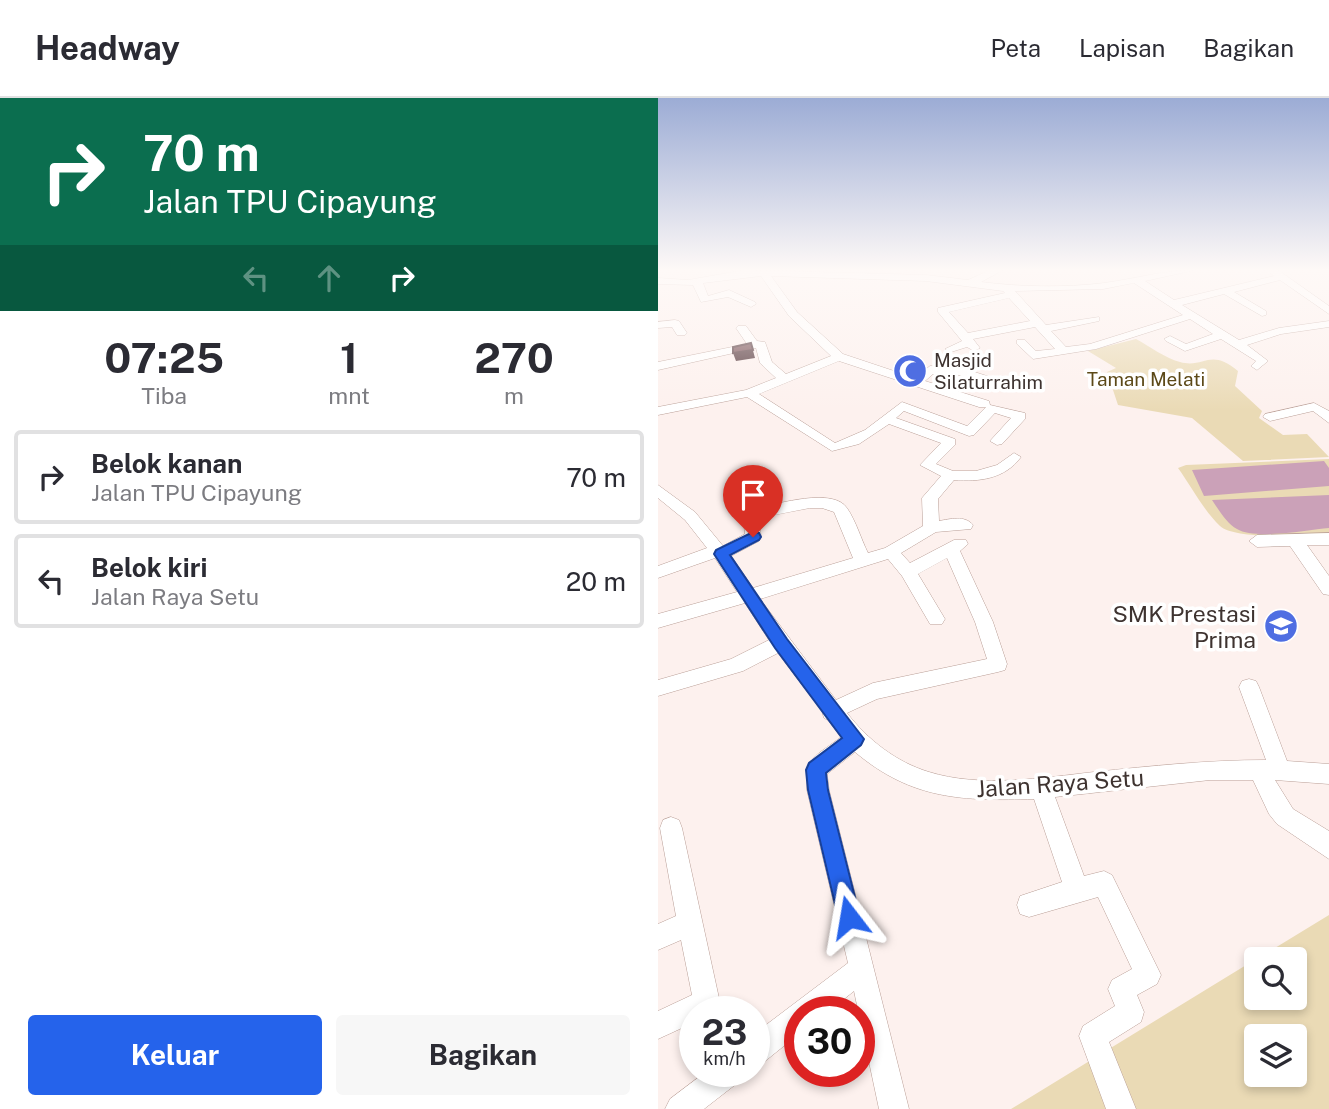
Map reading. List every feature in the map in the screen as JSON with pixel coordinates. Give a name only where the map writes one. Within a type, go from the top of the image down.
[{"type":"street","points":[[796,317],[839,357],[984,404]]},
{"type":"street","points":[[948,317],[970,342]]},
{"type":"street","points":[[1033,317],[1063,351]]},
{"type":"street","points":[[1021,342],[1032,355],[1092,348],[1186,317]]},
{"type":"street","points":[[1192,317],[1262,360],[1257,366]]},
{"type":"street","points":[[951,349],[1041,326],[1095,319]]},
{"type":"street","points":[[658,325],[675,323],[681,332]]},
{"type":"street","points":[[1237,345],[1279,331],[1329,324]]},
{"type":"street","points":[[742,328],[748,333],[753,345]]},
{"type":"street","points":[[1170,340],[1185,348],[1221,335]]},
{"type":"street","points":[[658,366],[762,344],[766,363],[783,378]]},
{"type":"street","points":[[658,411],[749,393],[839,357]]},
{"type":"street","points":[[917,382],[929,370],[944,369],[966,372],[1015,387]]},
{"type":"street","points":[[749,393],[832,447],[842,446],[876,430],[902,406],[970,432],[993,408],[1020,416],[997,441]]},
{"type":"street","points":[[1270,416],[1314,407],[1329,419]]},
{"type":"street","points":[[887,419],[950,442],[927,466],[950,475],[985,474],[1000,470],[1009,465],[1014,457]]},
{"type":"street","points":[[931,528],[930,498],[950,475]]},
{"type":"street","name":"Jalan Raya Setu","points":[[658,491],[690,516],[720,552],[781,643],[831,712],[855,739],[879,759],[926,782],[970,790],[1041,788],[1210,770],[1329,774]]},
{"type":"street","points":[[658,572],[720,552],[753,537],[750,508],[807,504],[836,505],[840,509],[863,561]]},
{"type":"street","points":[[658,621],[751,596],[891,552],[931,528],[955,523],[965,524]]},
{"type":"street","points":[[1257,541],[1329,539]]},
{"type":"street","points":[[1296,542],[1329,589]]},
{"type":"street","points":[[831,712],[873,691],[998,664],[956,547],[908,572]]},
{"type":"street","points":[[891,552],[908,572],[936,619]]},
{"type":"street","points":[[658,688],[736,665],[781,643]]},
{"type":"street","points":[[1249,687],[1280,811],[1294,822],[1316,832],[1329,847]]},
{"type":"street","points":[[855,739],[816,770],[818,790],[894,1109]]},
{"type":"street","points":[[1041,788],[1077,890]]},
{"type":"street","points":[[671,828],[706,996]]},
{"type":"street","points":[[1030,905],[1104,883],[1148,975],[1121,989],[1131,1012],[1093,1036],[1121,1109]]},
{"type":"street","points":[[658,937],[690,923]]},
{"type":"street","points":[[826,996],[862,968]]},
{"type":"street","points":[[658,1025],[679,1017]]},
{"type":"street","points":[[770,1039],[784,1029]]},
{"type":"street","points":[[680,1109],[708,1087]]},
{"type":"green space","name":"Taman Melati","points":[[1136,339],[1180,362],[1195,363],[1214,359],[1228,364],[1238,371],[1235,386],[1262,411],[1259,418],[1283,435],[1307,434],[1329,457],[1243,461],[1192,418],[1118,405],[1107,372],[1116,368],[1088,351]]},
{"type":"green space","points":[[1329,459],[1329,534],[1319,535],[1255,535],[1228,530],[1220,526],[1209,513],[1178,468],[1186,465]]},
{"type":"green space","points":[[1329,915],[1329,1109],[1011,1109],[1244,966],[1244,1010],[1307,1010],[1307,947],[1277,947]]},
{"type":"shaded area","points":[[1324,461],[1329,468],[1329,486],[1204,496],[1192,470]]},
{"type":"shaded area","points":[[1329,495],[1329,528],[1268,534],[1237,529],[1226,520],[1212,500]]},
{"type":"building","points":[[751,343],[753,350],[733,353],[733,347]]},
{"type":"place","name":"Masjid Silaturrahim","points":[[910,371]]},
{"type":"place","name":"SMK Prestasi Prima","points":[[1281,626]]},
{"type":"route","points":[[753,537],[721,554],[781,643],[831,712],[855,739],[816,770],[818,790],[849,917]]}]
